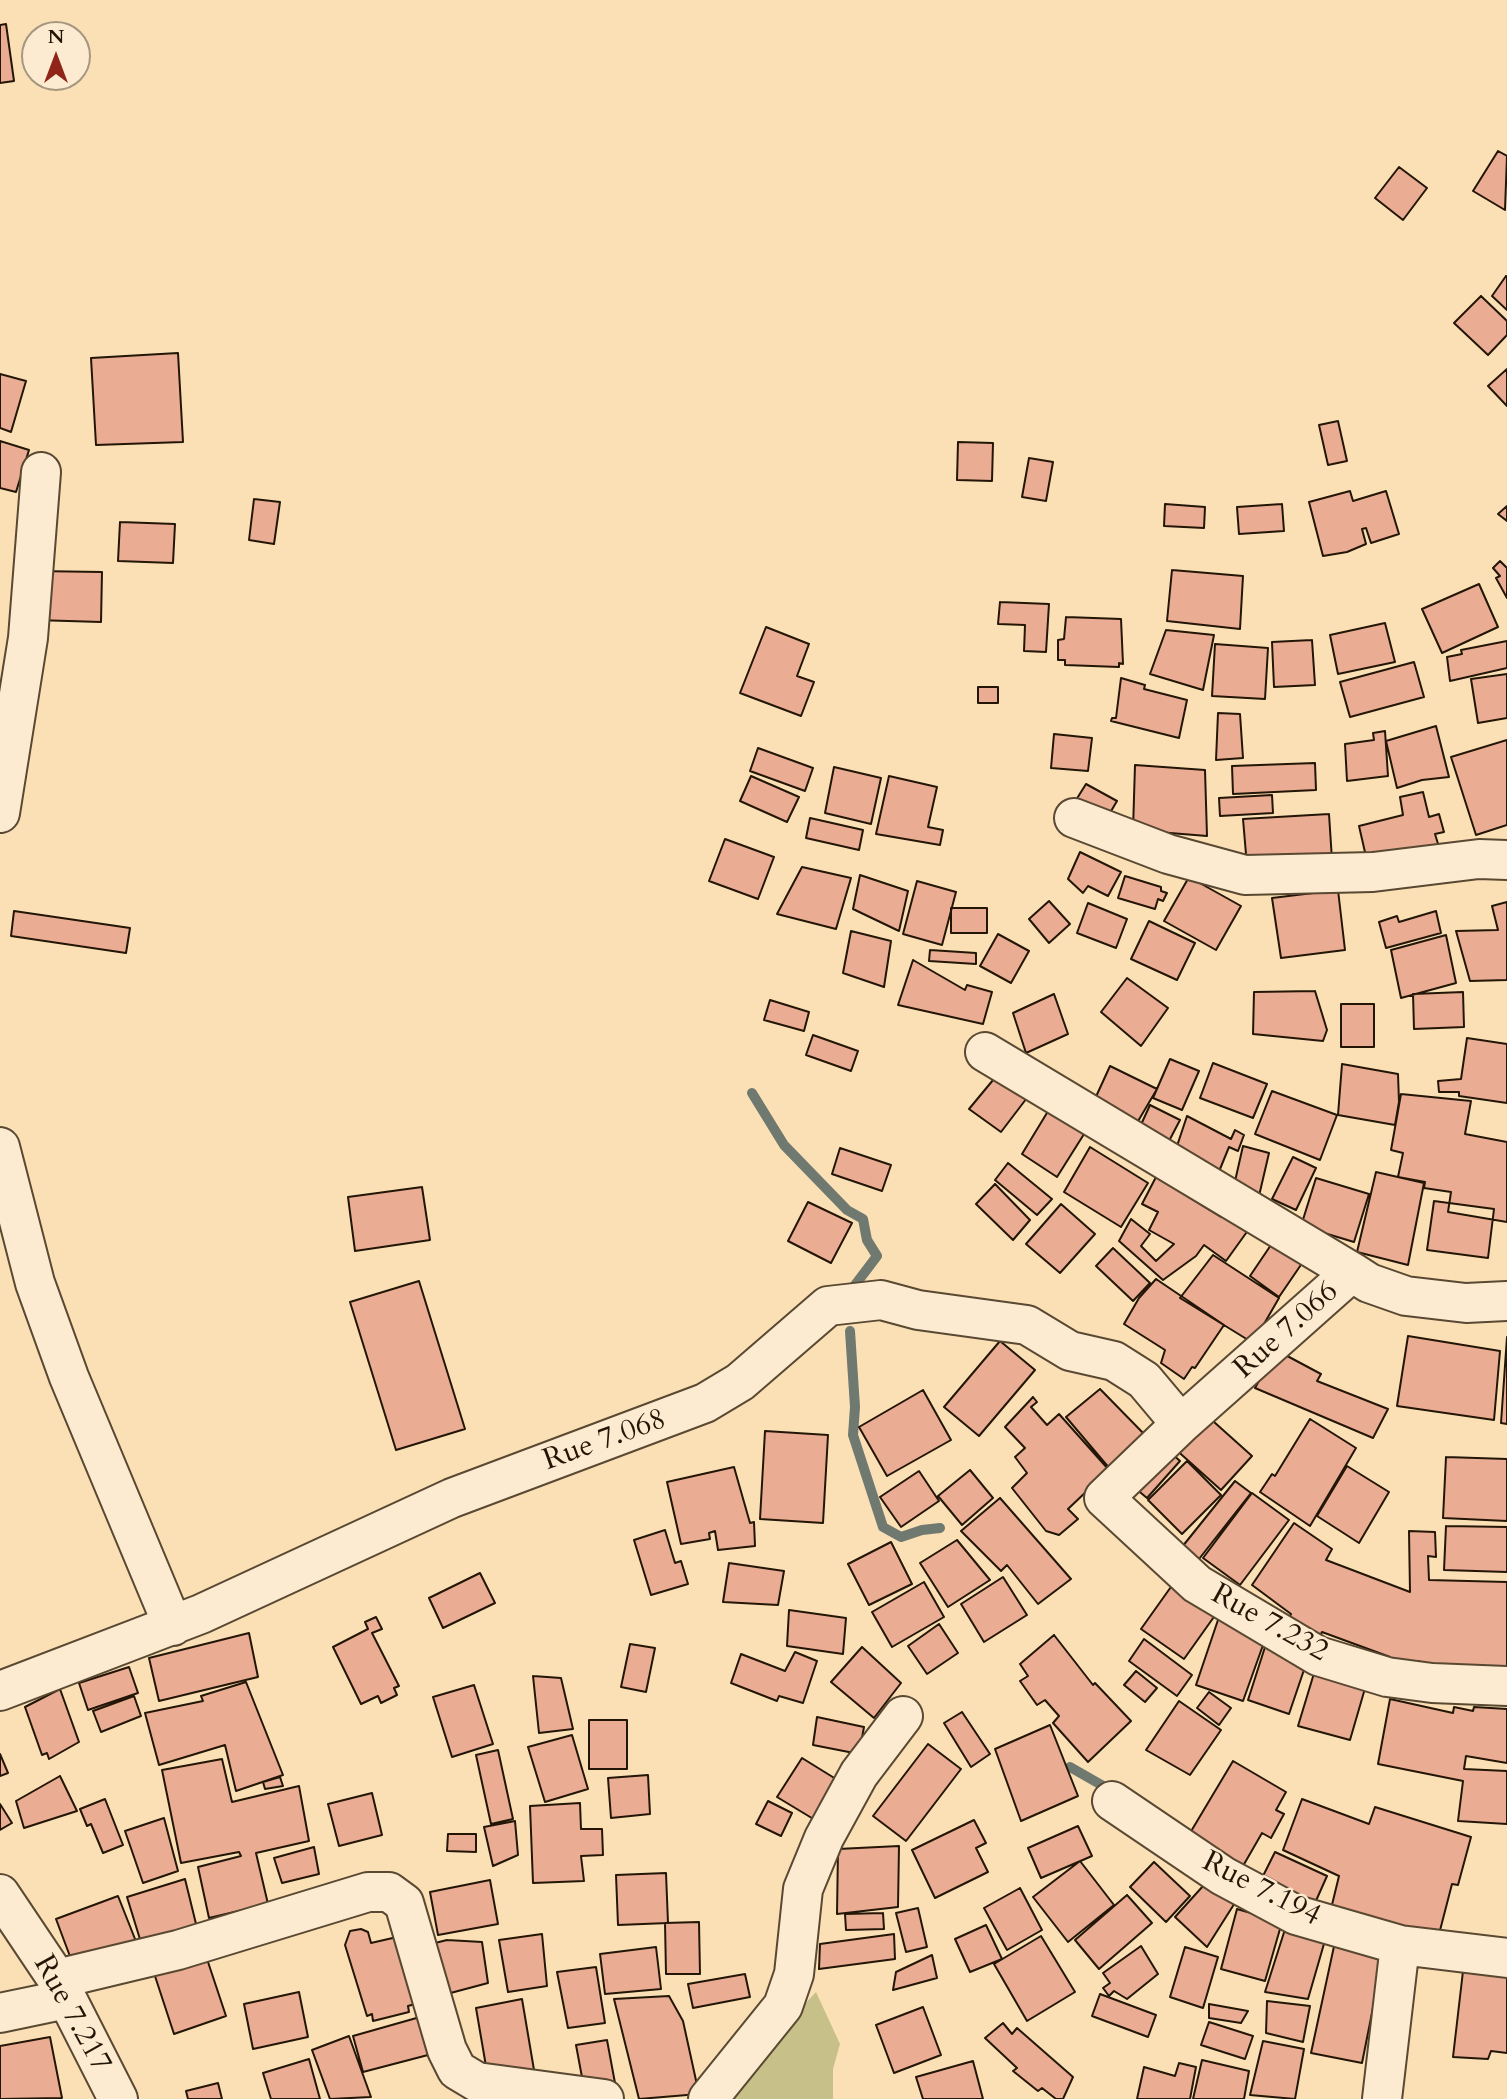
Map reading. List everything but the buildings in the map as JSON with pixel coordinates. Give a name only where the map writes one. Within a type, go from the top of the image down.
[{"type":"street","points":[[0,813],[28,638],[41,472]]},
{"type":"street","points":[[1074,818],[1168,854],[1245,875],[1373,872],[1479,859],[1507,860]]},
{"type":"street","points":[[985,1052],[1352,1272]]},
{"type":"street","points":[[0,1147],[35,1283],[69,1377],[173,1626]]},
{"type":"street","name":"Rue 7.066","points":[[1104,1498],[1181,1424],[1352,1272],[1369,1283],[1406,1296],[1466,1303],[1507,1301]]},
{"type":"street","name":"Rue 7.068","points":[[0,1691],[173,1626],[452,1498],[705,1403],[740,1382],[828,1306],[881,1300],[918,1310],[1027,1325],[1070,1351],[1114,1361],[1144,1380],[1181,1424]]},
{"type":"street","name":"Rue 7.232","points":[[1104,1498],[1197,1584],[1318,1656],[1387,1677],[1432,1683],[1507,1686]]},
{"type":"street","points":[[708,2099],[783,2006],[794,1974],[803,1889],[824,1838],[859,1774],[903,1716]]},
{"type":"street","name":"Rue 7.194","points":[[1112,1801],[1223,1876],[1296,1915],[1400,1945],[1507,1958]]},
{"type":"street","points":[[0,2013],[178,1950],[368,1892],[389,1892],[404,1903],[447,2050],[457,2070],[477,2081],[604,2099]]},
{"type":"street","name":"Rue 7.217","points":[[0,1894],[62,1989],[118,2099]]},
{"type":"street","points":[[1382,2099],[1400,1945]]},
{"type":"shaded area","points":[[816,1992],[840,2044],[833,2069],[833,2099],[730,2099],[727,2088]]},
{"type":"waterway","points":[[752,1093],[784,1145],[847,1210],[863,1219],[867,1240],[877,1256],[852,1289]]},
{"type":"waterway","points":[[850,1331],[855,1407],[853,1435],[883,1527],[901,1537],[940,1528]]},
{"type":"waterway","points":[[1070,1767],[1112,1791]]}]
